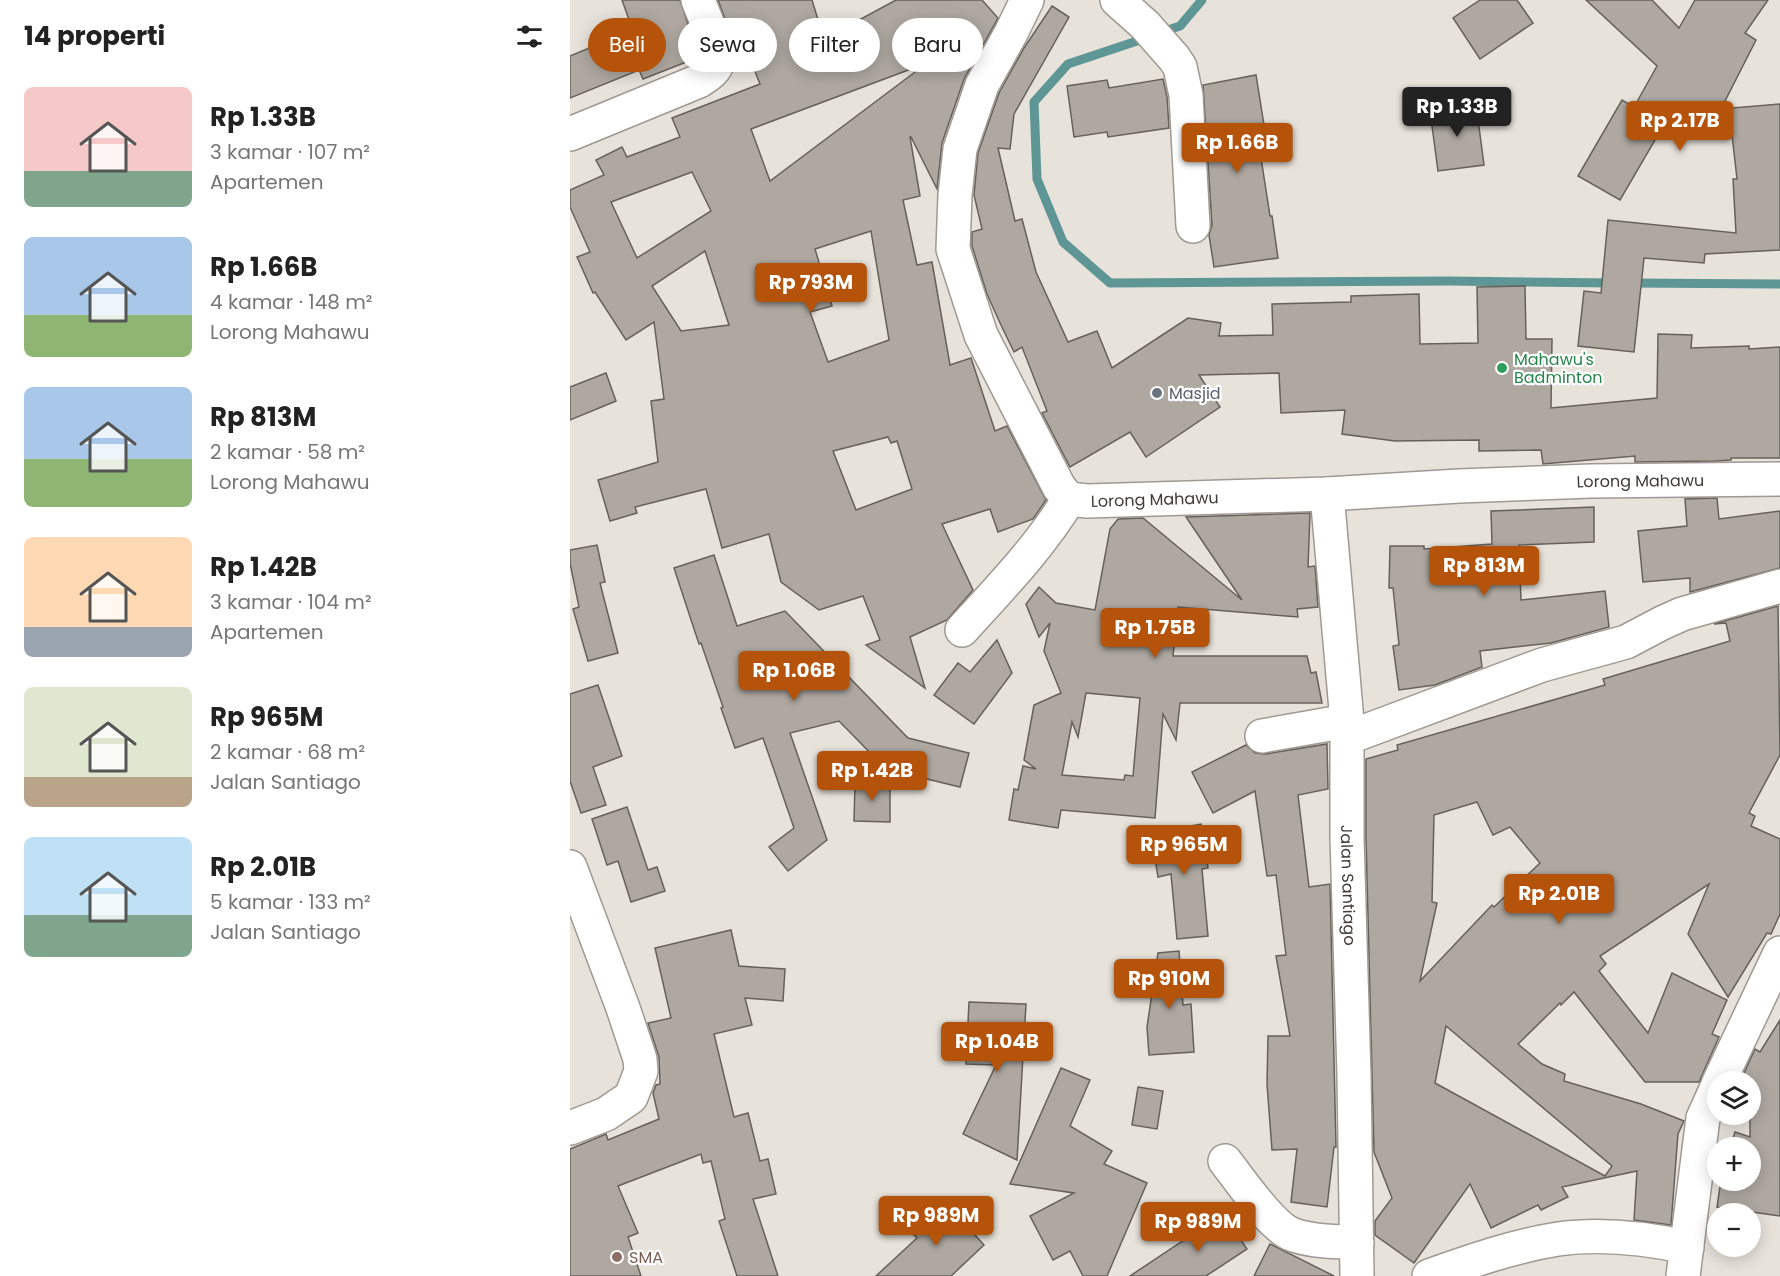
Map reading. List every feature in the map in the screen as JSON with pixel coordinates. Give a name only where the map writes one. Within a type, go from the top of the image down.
[{"type":"street","points":[[570,134],[699,81],[714,69],[719,59],[698,0]]},
{"type":"street","name":"Lorong Mahawu","points":[[1027,0],[982,85],[960,149],[953,249],[981,335],[1059,487],[1069,499],[1087,501],[1327,494],[1591,481],[1780,479]]},
{"type":"street","points":[[1117,0],[1154,35],[1174,58],[1185,82],[1193,226]]},
{"type":"street","name":"Jalan Santiago","points":[[1327,494],[1347,729],[1347,838],[1357,1276]]},
{"type":"street","points":[[962,630],[1033,550],[1069,499]]},
{"type":"street","points":[[1262,736],[1347,729],[1542,666],[1626,642],[1682,614],[1780,586]]},
{"type":"street","points":[[570,867],[623,1008],[640,1059],[641,1071],[632,1097],[606,1114],[570,1128]]},
{"type":"street","points":[[1724,1071],[1780,953]]},
{"type":"street","points":[[1429,1276],[1505,1250],[1560,1239],[1611,1237],[1655,1240],[1685,1262],[1703,1118],[1707,1109]]},
{"type":"street","points":[[1225,1161],[1273,1221],[1289,1234],[1306,1239],[1357,1243]]},
{"type":"building","points":[[622,0],[680,0],[686,18],[678,18],[678,65],[666,70],[666,18],[628,18]]},
{"type":"building","points":[[718,0],[812,0],[818,18],[789,18],[789,72],[880,72],[880,18],[863,18],[896,0],[982,0],[998,18],[983,45],[983,18],[892,18],[892,72],[903,72],[751,129],[770,181],[915,72],[968,72],[942,143],[937,189],[910,137],[920,196],[903,200],[917,265],[932,262],[950,365],[971,358],[995,431],[1007,426],[1046,500],[1033,519],[998,532],[990,509],[942,524],[973,590],[947,620],[910,637],[925,688],[866,645],[880,640],[863,596],[819,610],[781,582],[769,534],[722,548],[706,489],[635,507],[637,513],[610,521],[598,480],[658,462],[651,401],[664,399],[654,322],[626,340],[595,292],[593,293],[577,257],[590,252],[570,207],[570,190],[604,175],[596,160],[622,147],[627,157],[680,137],[672,118],[760,84],[755,72],[777,72],[777,18],[725,18]],"holes":[[[692,172],[711,211],[637,258],[611,202]],[[871,231],[889,340],[828,362],[810,312],[832,306],[815,249]],[[705,251],[729,325],[681,331],[652,286]],[[888,437],[891,443],[897,441],[912,489],[856,510],[833,451]]]},
{"type":"building","points":[[1480,0],[1517,0],[1533,23],[1480,59],[1453,18]]},
{"type":"building","points":[[1586,0],[1652,0],[1679,28],[1695,0],[1768,0],[1745,33],[1756,40],[1721,109],[1780,104],[1780,250],[1705,254],[1704,263],[1644,258],[1634,352],[1578,346],[1584,291],[1601,293],[1608,220],[1736,233],[1733,179],[1737,179],[1732,135],[1676,104],[1620,200],[1578,176],[1622,100],[1634,107],[1657,66]]},
{"type":"building","points":[[1052,6],[1069,17],[1014,114],[1010,149],[998,148],[1015,221],[1022,219],[1036,272],[1068,342],[1097,331],[1112,368],[1188,318],[1221,323],[1219,336],[1273,335],[1272,304],[1351,302],[1351,296],[1419,294],[1420,344],[1478,343],[1477,287],[1525,286],[1526,339],[1552,339],[1551,408],[1657,398],[1658,334],[1692,335],[1691,348],[1780,347],[1780,458],[1635,462],[1635,456],[1543,464],[1541,450],[1479,451],[1479,440],[1395,441],[1342,434],[1345,410],[1281,413],[1279,373],[1199,375],[1220,407],[1146,457],[1130,432],[1070,467],[1042,413],[1047,411],[1022,347],[1014,352],[987,294],[972,246],[972,232],[982,229],[974,195],[978,153],[999,93],[1024,48]]},
{"type":"building","points":[[588,48],[588,72],[634,72],[570,98],[570,56]]},
{"type":"building","points":[[640,72],[661,72],[643,79]]},
{"type":"building","points":[[1256,75],[1265,131],[1257,132],[1278,258],[1214,267],[1209,235],[1212,225],[1203,85]]},
{"type":"building","points":[[1163,79],[1169,128],[1108,137],[1107,132],[1074,137],[1067,86],[1107,80],[1109,88]]},
{"type":"building","points":[[1476,104],[1484,165],[1438,171],[1430,111]]},
{"type":"building","points":[[606,373],[616,401],[570,420],[570,387]]},
{"type":"building","points":[[1717,498],[1719,519],[1780,511],[1780,568],[1690,592],[1690,578],[1643,582],[1638,531],[1687,526],[1685,499]]},
{"type":"building","points":[[1594,507],[1594,542],[1519,545],[1521,600],[1605,591],[1609,627],[1551,643],[1480,651],[1482,667],[1435,685],[1399,690],[1393,646],[1399,645],[1393,588],[1389,588],[1390,546],[1424,546],[1424,549],[1492,544],[1491,511]]},
{"type":"building","points":[[1310,513],[1308,567],[1315,566],[1318,607],[1297,609],[1298,617],[1178,607],[1173,656],[1307,656],[1311,673],[1316,672],[1322,703],[1180,703],[1176,740],[1163,714],[1155,818],[1061,810],[1058,828],[1009,820],[1014,789],[1018,790],[1023,766],[1036,769],[1024,760],[1034,705],[1061,693],[1044,651],[1050,623],[1039,637],[1026,604],[1039,587],[1056,603],[1095,610],[1110,529],[1118,519],[1143,518],[1242,600],[1186,517]],"holes":[[[1086,693],[1140,698],[1133,776],[1125,775],[1124,780],[1062,775],[1072,722],[1078,737]]]},
{"type":"building","points":[[597,545],[605,582],[600,583],[618,653],[588,661],[573,609],[579,607],[570,563],[570,550]]},
{"type":"building","points":[[714,555],[737,626],[785,611],[908,738],[969,753],[960,787],[886,769],[839,721],[790,733],[827,840],[788,871],[769,847],[794,828],[763,738],[735,748],[674,568]]},
{"type":"building","points":[[1778,606],[1780,755],[1749,813],[1755,816],[1751,826],[1780,839],[1780,914],[1771,934],[1767,933],[1728,997],[1688,934],[1709,884],[1600,956],[1606,964],[1599,971],[1648,1033],[1672,973],[1727,1000],[1712,1034],[1719,1037],[1699,1082],[1645,1082],[1574,992],[1518,1044],[1542,1064],[1565,1074],[1564,1081],[1641,1104],[1684,1121],[1678,1134],[1671,1225],[1634,1220],[1637,1171],[1562,1187],[1568,1197],[1541,1210],[1538,1205],[1491,1228],[1470,1184],[1414,1263],[1375,1235],[1375,1221],[1392,1198],[1374,1152],[1366,759],[1398,750],[1397,745],[1605,685],[1603,679],[1730,641],[1726,623],[1714,624]],"holes":[[[1477,802],[1493,835],[1510,827],[1540,863],[1494,907],[1492,905],[1420,981],[1437,903],[1432,902],[1434,815]],[[1446,1026],[1612,1166],[1605,1176],[1435,1083]]]},
{"type":"building","points":[[997,640],[1012,673],[974,724],[934,695],[958,663],[970,672]]},
{"type":"building","points":[[598,685],[622,756],[593,767],[606,805],[581,813],[570,781],[570,694]]},
{"type":"building","points":[[1327,744],[1328,789],[1298,795],[1309,887],[1330,884],[1336,1147],[1334,1147],[1327,1207],[1291,1202],[1297,1149],[1272,1150],[1267,1084],[1268,1036],[1290,1036],[1276,956],[1286,955],[1276,875],[1267,876],[1255,791],[1213,813],[1192,772],[1246,745],[1255,753],[1265,754]]},
{"type":"building","points":[[855,783],[890,783],[890,822],[854,821]]},
{"type":"building","points":[[627,807],[648,870],[657,867],[665,891],[631,902],[618,861],[607,865],[592,819]]},
{"type":"building","points":[[1201,824],[1208,868],[1202,869],[1208,936],[1177,939],[1171,874],[1158,877],[1151,833]]},
{"type":"building","points":[[731,930],[739,966],[785,969],[783,1001],[745,998],[752,1025],[714,1034],[734,1117],[748,1113],[760,1161],[768,1159],[776,1194],[753,1199],[778,1276],[737,1276],[719,1221],[725,1219],[711,1161],[703,1163],[701,1154],[618,1186],[638,1233],[628,1237],[641,1276],[570,1276],[570,1149],[606,1134],[608,1140],[659,1119],[653,1093],[656,1085],[660,1084],[659,1057],[648,1023],[671,1018],[655,948]]},
{"type":"building","points":[[1179,951],[1183,1005],[1191,1004],[1194,1052],[1149,1055],[1147,1027],[1158,953]]},
{"type":"building","points":[[969,1002],[1026,1004],[1017,1160],[963,1134],[996,1065],[966,1064]]},
{"type":"building","points":[[1780,1020],[1780,1216],[1761,1213],[1761,1203],[1718,1203],[1719,1191],[1761,1191],[1761,1137],[1750,1137],[1750,1125],[1761,1125],[1761,1071],[1745,1071],[1755,1049],[1760,1052]]},
{"type":"building","points":[[1061,1068],[1090,1080],[1070,1126],[1112,1151],[1104,1164],[1147,1183],[1107,1276],[1083,1276],[1070,1251],[1053,1260],[1030,1216],[1074,1193],[1010,1184]]},
{"type":"building","points":[[1138,1087],[1163,1091],[1157,1129],[1132,1125]]},
{"type":"building","points":[[1735,1132],[1750,1137],[1733,1137]]},
{"type":"building","points":[[944,1201],[984,1245],[951,1276],[876,1276],[917,1238],[911,1232]]},
{"type":"building","points":[[1217,1218],[1231,1225],[1247,1249],[1206,1276],[1130,1276]]},
{"type":"building","points":[[1270,1244],[1334,1276],[1254,1276]]},
{"type":"waterway","points":[[1159,33],[1180,26],[1202,0]]},
{"type":"waterway","points":[[1146,38],[1068,64],[1034,102],[1037,179],[1063,242],[1110,283],[1449,281],[1613,283]]},
{"type":"waterway","points":[[1629,283],[1780,284]]},
{"type":"place","name":"Mahawu's Badminton","points":[[1502,368]]},
{"type":"place","name":"Masjid","points":[[1157,393]]},
{"type":"place","name":"SMA","points":[[617,1257]]}]
